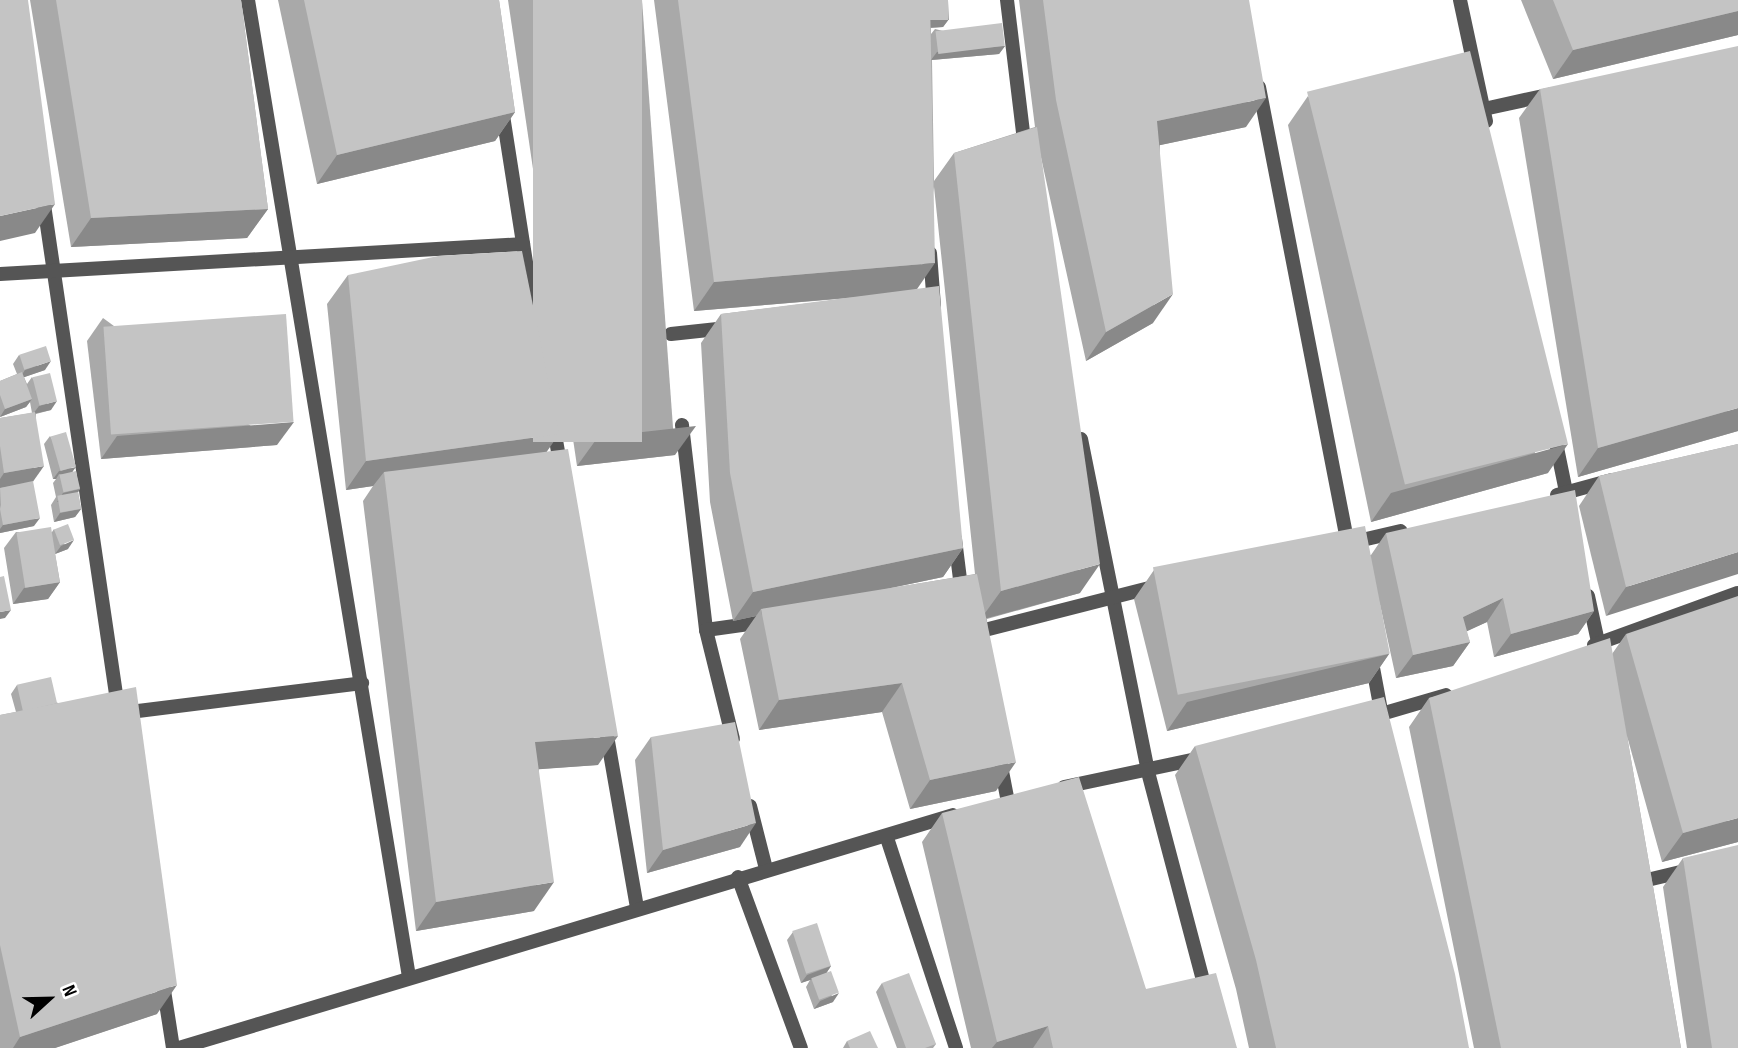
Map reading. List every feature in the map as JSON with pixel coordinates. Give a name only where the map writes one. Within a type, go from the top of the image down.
[{"type":"street","points":[[248,0],[409,977]]},
{"type":"street","points":[[1007,0],[1028,166]]},
{"type":"street","points":[[1460,0],[1490,137]]},
{"type":"street","points":[[1255,68],[1342,544],[1353,569]]},
{"type":"street","points":[[1484,109],[1564,91]]},
{"type":"street","points":[[500,95],[536,323]]},
{"type":"street","points":[[42,188],[115,719],[362,683]]},
{"type":"street","points":[[929,238],[929,308]]},
{"type":"street","points":[[0,274],[54,268],[523,244]]},
{"type":"street","points":[[671,334],[740,326]]},
{"type":"street","points":[[549,402],[563,481]]},
{"type":"street","points":[[681,415],[706,630],[736,750]]},
{"type":"street","points":[[1078,422],[1148,772],[1210,1009]]},
{"type":"street","points":[[1552,424],[1574,530]]},
{"type":"street","points":[[1539,499],[1632,474]]},
{"type":"street","points":[[954,524],[955,593],[974,639],[1111,597],[1177,582]]},
{"type":"street","points":[[1342,544],[1416,527]]},
{"type":"street","points":[[1585,580],[1603,670]]},
{"type":"street","points":[[1572,653],[1738,593]]},
{"type":"street","points":[[706,630],[786,618]]},
{"type":"street","points":[[1366,635],[1383,721]]},
{"type":"street","points":[[1356,721],[1383,721],[1457,691]]},
{"type":"street","points":[[602,707],[637,908]]},
{"type":"street","points":[[997,747],[1008,798]]},
{"type":"street","points":[[1046,790],[1148,772],[1213,756]]},
{"type":"street","points":[[746,790],[766,869]]},
{"type":"street","points":[[179,1048],[738,877],[887,838],[971,809]]},
{"type":"street","points":[[887,838],[956,1048]]},
{"type":"street","points":[[1643,881],[1711,864]]},
{"type":"street","points":[[738,877],[801,1048]]},
{"type":"street","points":[[160,968],[173,1048]]},
{"type":"building","points":[[0,0],[28,0],[55,204],[0,216]]},
{"type":"building","points":[[56,0],[241,0],[268,209],[91,218]]},
{"type":"building","points":[[304,0],[499,0],[515,112],[337,155]]},
{"type":"building","points":[[533,0],[642,0],[642,442],[533,442]]},
{"type":"building","points":[[678,0],[930,0],[935,263],[714,282]]},
{"type":"building","points":[[930,0],[948,0],[948,20],[930,20]]},
{"type":"building","points":[[1043,0],[1249,0],[1266,98],[1157,121],[1173,294],[1106,332],[1056,100]]},
{"type":"building","points":[[1553,0],[1738,0],[1738,11],[1573,50]]},
{"type":"building","points":[[1002,23],[1005,46],[938,54],[935,31]]},
{"type":"building","points":[[1738,46],[1738,408],[1598,448],[1540,89]]},
{"type":"building","points":[[1470,51],[1568,444],[1405,485],[1307,92]]},
{"type":"building","points":[[1037,127],[1100,564],[1001,591],[954,153]]},
{"type":"building","points":[[522,251],[559,434],[366,461],[348,275],[438,256]]},
{"type":"building","points":[[939,286],[963,548],[753,592],[730,473],[721,314]]},
{"type":"building","points":[[286,314],[294,422],[111,435],[103,327]]},
{"type":"building","points":[[46,346],[51,361],[24,370],[19,355]]},
{"type":"building","points":[[22,372],[32,399],[5,409],[0,395],[0,381]]},
{"type":"building","points":[[50,373],[57,401],[40,405],[33,377]]},
{"type":"building","points":[[35,412],[44,466],[4,473],[0,418]]},
{"type":"building","points":[[66,432],[76,467],[61,471],[51,436]]},
{"type":"building","points":[[1738,444],[1738,552],[1626,587],[1599,476]]},
{"type":"building","points":[[568,449],[618,736],[535,742],[554,882],[436,902],[384,472]]},
{"type":"building","points":[[76,471],[80,489],[63,492],[59,475]]},
{"type":"building","points":[[33,481],[40,518],[3,525],[0,488]]},
{"type":"building","points":[[1575,490],[1594,611],[1511,634],[1503,598],[1463,617],[1470,642],[1413,655],[1386,533]]},
{"type":"building","points":[[78,492],[81,509],[60,512],[57,496]]},
{"type":"building","points":[[68,524],[74,540],[60,545],[54,529]]},
{"type":"building","points":[[1365,526],[1390,654],[1178,695],[1153,567]]},
{"type":"building","points":[[51,527],[60,582],[25,588],[16,532]]},
{"type":"building","points":[[977,574],[1016,762],[930,780],[902,683],[779,700],[761,609]]},
{"type":"building","points":[[4,576],[11,610],[0,612],[0,577]]},
{"type":"building","points":[[1738,596],[1738,818],[1683,833],[1626,634]]},
{"type":"building","points":[[1610,638],[1681,1048],[1501,1048],[1429,698]]},
{"type":"building","points":[[51,677],[57,703],[23,711],[17,685]]},
{"type":"building","points":[[136,687],[177,985],[20,1037],[0,945],[0,715]]},
{"type":"building","points":[[1384,697],[1455,974],[1469,1048],[1276,1048],[1256,960],[1195,746]]},
{"type":"building","points":[[735,722],[756,823],[663,850],[651,737]]},
{"type":"building","points":[[1079,777],[1146,989],[1216,973],[1237,1048],[1053,1048],[1048,1026],[997,1042],[942,813]]},
{"type":"building","points":[[1738,845],[1738,1048],[1712,1048],[1683,858]]},
{"type":"building","points":[[817,923],[831,966],[806,974],[792,931]]},
{"type":"building","points":[[831,971],[839,993],[819,1000],[811,978]]},
{"type":"building","points":[[909,973],[936,1044],[925,1048],[906,1048],[882,983]]},
{"type":"building","points":[[870,1031],[878,1048],[850,1048],[847,1041]]}]
